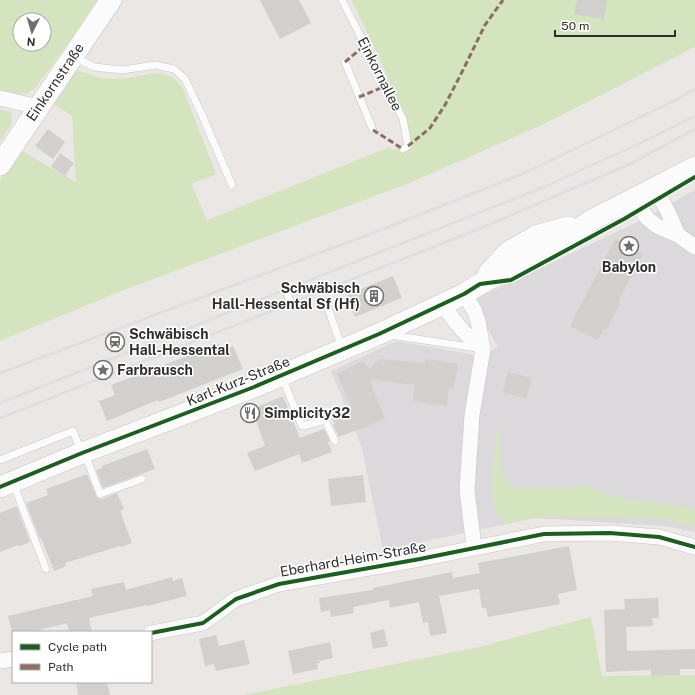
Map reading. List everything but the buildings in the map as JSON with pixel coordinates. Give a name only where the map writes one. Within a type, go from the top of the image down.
[{"type":"main road","name":"Einkornstraße","points":[[0,164],[111,0]]},
{"type":"main road","name":"Karl-Kurz-Straße","points":[[6,484],[281,375],[379,334],[472,289],[557,243],[592,220],[634,200],[695,167]]},
{"type":"street","points":[[0,98],[38,107]]},
{"type":"street","points":[[655,188],[678,234]]},
{"type":"street","points":[[634,200],[647,218],[657,226],[678,234],[695,247]]},
{"type":"street","points":[[472,289],[474,310],[478,321],[483,349],[472,415],[467,490],[474,547]]},
{"type":"street","points":[[443,304],[455,322],[468,337],[483,349]]},
{"type":"street","name":"Eberhard-Heim-Straße","points":[[152,633],[203,624],[236,599],[279,584],[420,559],[544,534],[610,533],[659,537],[695,547]]},
{"type":"street","points":[[0,661],[12,659]]},
{"type":"lane","name":"Einkornallee","points":[[342,0],[403,120],[408,146],[403,148]]},
{"type":"lane","points":[[73,56],[94,67],[122,70],[156,65],[174,69],[185,79],[232,185]]},
{"type":"lane","points":[[345,62],[374,130]]},
{"type":"lane","points":[[284,286],[292,306]]},
{"type":"lane","points":[[328,308],[342,350]]},
{"type":"lane","points":[[379,334],[483,349]]},
{"type":"lane","points":[[281,375],[302,426],[325,420],[335,441]]},
{"type":"lane","points":[[0,460],[73,431],[100,494],[142,479]]},
{"type":"lane","points":[[6,484],[46,569]]},
{"type":"shaded area","points":[[695,190],[695,532],[665,526],[535,518],[383,550],[362,448],[331,371],[396,341],[480,356],[498,347],[471,301],[642,220]]},
{"type":"green space","points":[[0,0],[97,0],[70,41],[34,89],[27,94],[0,91]]},
{"type":"green space","points":[[351,0],[695,0],[695,47],[542,125],[409,183],[111,295],[0,341],[0,180],[20,150],[76,182],[72,116],[52,103],[71,74],[79,71],[109,79],[129,78],[152,73],[163,74],[175,79],[183,88],[216,174],[191,184],[207,220],[390,147],[393,151],[409,140],[406,119],[372,42]]},
{"type":"green space","points":[[0,110],[12,112],[11,125],[0,141]]},
{"type":"green space","points":[[497,426],[501,472],[505,479],[513,487],[561,489],[588,485],[599,492],[626,499],[675,505],[695,510],[695,527],[664,519],[544,516],[505,523],[498,514],[492,491]]},
{"type":"green space","points":[[591,617],[602,676],[695,675],[695,695],[243,695],[479,647]]},
{"type":"railway","points":[[0,373],[386,228],[529,171],[678,99],[695,89]]},
{"type":"railway","points":[[0,403],[544,187],[695,116]]},
{"type":"railway","points":[[0,418],[479,229],[632,163],[695,129]]},
{"type":"marked path","points":[[408,146],[430,128],[445,105],[485,25],[503,0]]},
{"type":"marked path","points":[[345,62],[365,45]]},
{"type":"marked path","points":[[359,97],[386,86]]},
{"type":"marked path","points":[[373,130],[403,149]]},
{"type":"cycle path","points":[[0,487],[82,453],[254,387],[379,334],[464,294],[480,284],[511,280],[624,219],[695,177]]},
{"type":"cycle path","points":[[152,633],[203,623],[236,599],[279,584],[420,559],[544,534],[610,533],[659,537],[695,547]]},
{"type":"place","name":"Babylon","points":[[629,246]]},
{"type":"place","name":"Schwäbisch Hall-Hessental Sf (Hf)","points":[[374,296]]},
{"type":"place","name":"Schwäbisch Hall-Hessental","points":[[115,342]]},
{"type":"place","name":"Farbrausch","points":[[103,370]]},
{"type":"place","name":"Simplicity32","points":[[250,413]]}]
